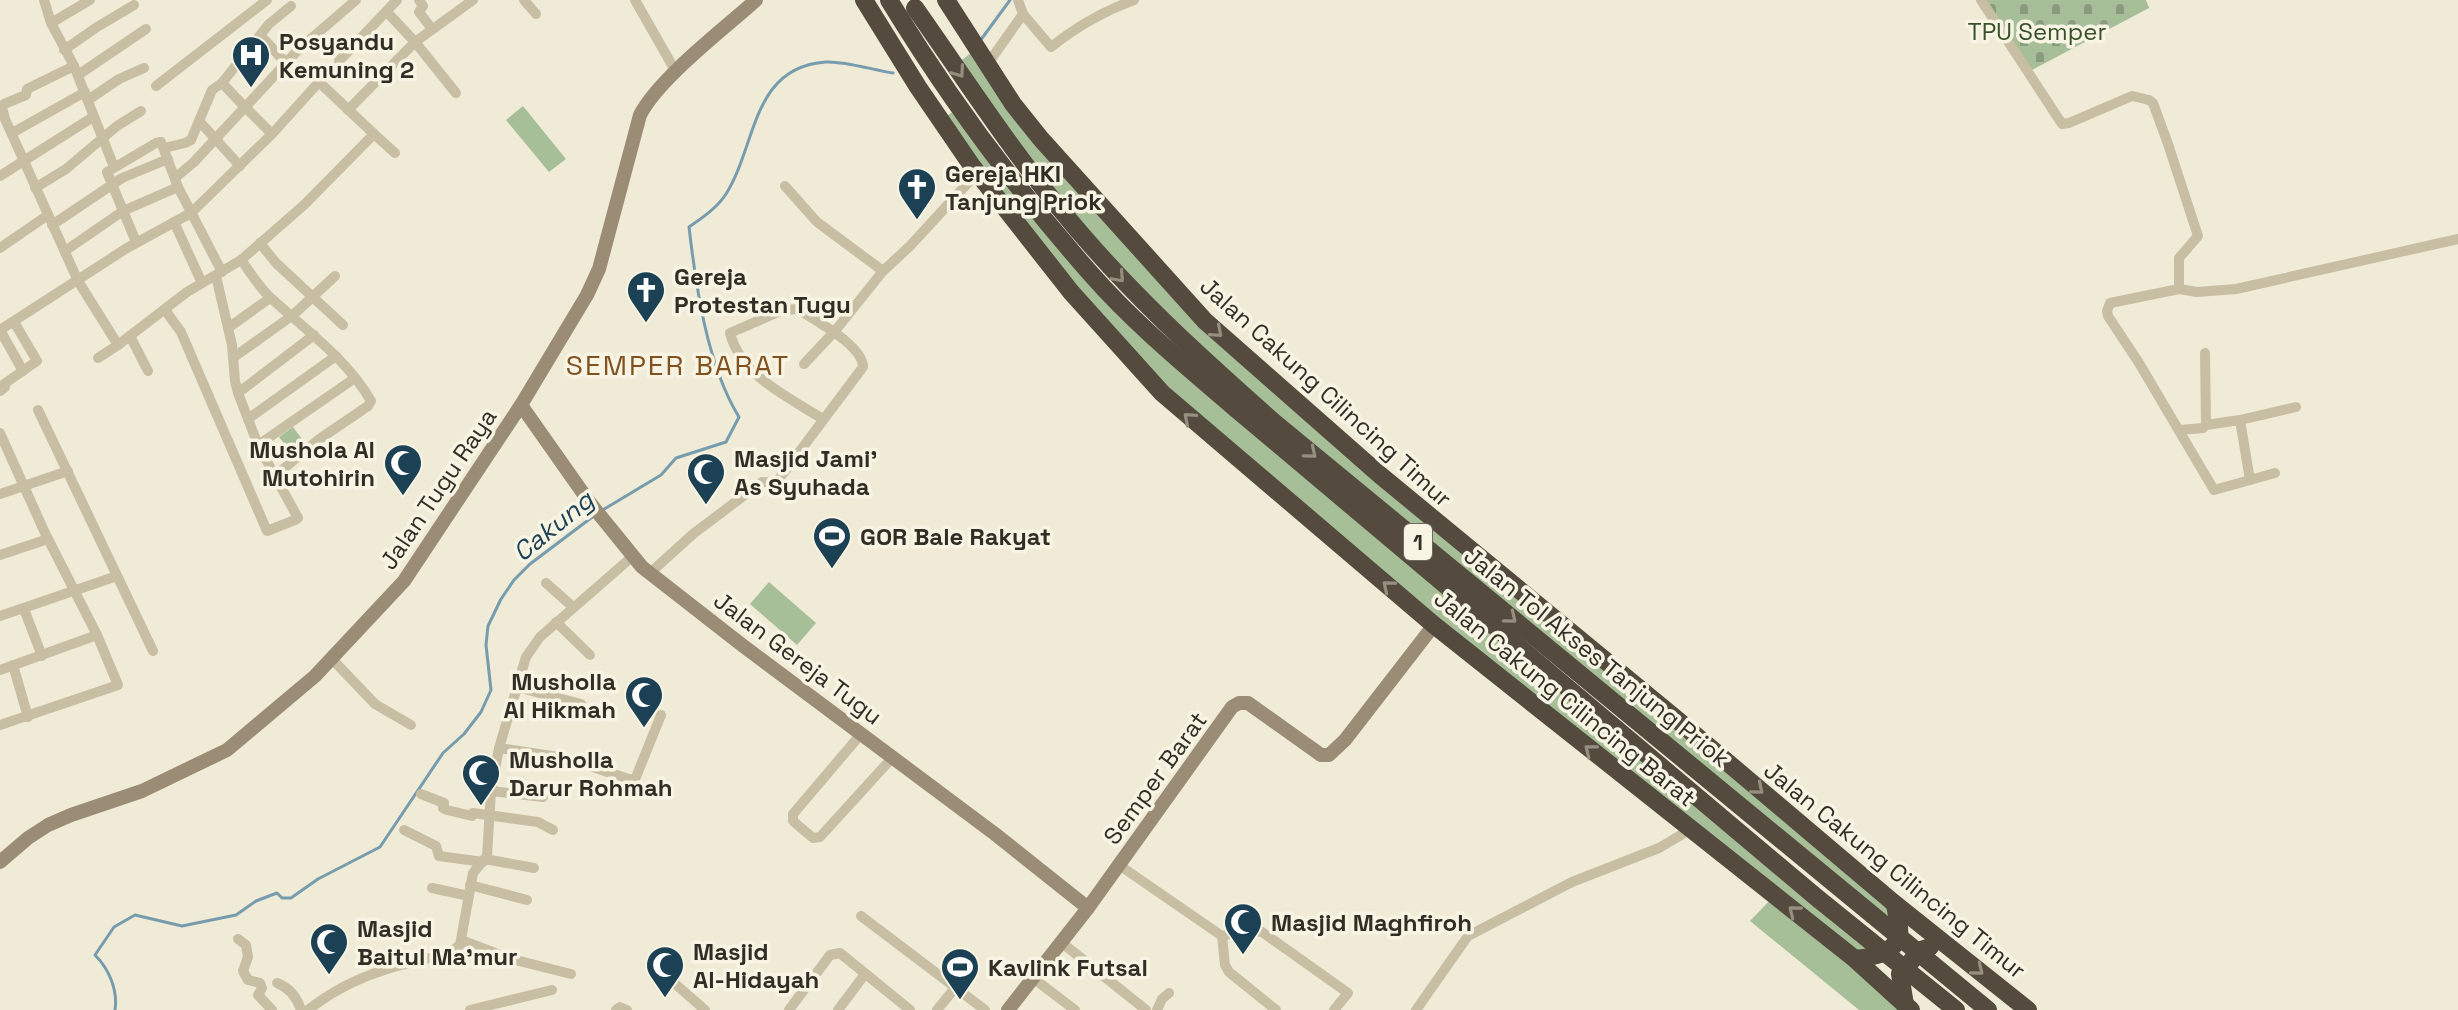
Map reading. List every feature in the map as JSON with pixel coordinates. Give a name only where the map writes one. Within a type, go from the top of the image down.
[{"type":"highway","name":"Jalan Cakung Cilincing Barat","points":[[864,0],[977,173],[1071,292],[1162,393],[1434,625],[1855,959],[1908,1008]]},
{"type":"highway","name":"Jalan Tol Akses Tanjung Priok","points":[[889,0],[967,120],[1039,212],[1092,276],[1153,337],[1382,534],[1956,1010]]},
{"type":"highway","name":"Jalan Cakung Cilincing Timur","points":[[946,0],[1013,104],[1041,139],[1205,321],[1380,475],[1895,904],[2028,1010]]},
{"type":"highway","name":"Jalan Tol Akses Tanjung Priok","points":[[913,3],[986,112],[1061,211],[1163,322],[1276,424],[1988,1010]]},
{"type":"highway","points":[[1855,959],[1885,953],[1896,941],[1899,932],[1895,904]]},
{"type":"highway","points":[[1908,1008],[1900,977],[1902,971],[1921,950],[1948,946]]},
{"type":"street","points":[[44,0],[51,23],[76,70],[114,167]]},
{"type":"street","points":[[51,23],[90,0]]},
{"type":"street","points":[[156,86],[267,0]]},
{"type":"street","points":[[65,251],[123,211],[176,182],[285,62],[356,0]]},
{"type":"street","points":[[339,61],[397,0]]},
{"type":"street","points":[[419,0],[423,6],[419,12],[432,29]]},
{"type":"street","points":[[348,110],[415,42],[473,0]]},
{"type":"street","points":[[524,0],[536,14]]},
{"type":"street","points":[[635,0],[676,72]]},
{"type":"street","name":"Jalan Tugu Raya","points":[[1,860],[48,825],[142,791],[227,750],[289,700],[332,659],[404,581],[521,405],[587,295],[599,269],[645,105],[676,72],[756,0]]},
{"type":"street","points":[[1018,0],[1023,14],[1051,47],[1105,12],[1134,0]]},
{"type":"street","points":[[1981,0],[2062,124],[2132,96],[2153,103],[2198,236],[2179,258],[2184,290]]},
{"type":"street","points":[[64,50],[134,5]]},
{"type":"street","points":[[0,248],[191,140],[212,90],[222,83],[269,24],[291,6]]},
{"type":"street","points":[[387,12],[456,93]]},
{"type":"street","points":[[986,63],[1023,14]]},
{"type":"street","points":[[118,345],[78,281],[12,133],[3,120],[3,105],[25,96],[27,89],[76,70],[146,29]]},
{"type":"street","points":[[261,36],[285,62]]},
{"type":"street","points":[[12,133],[144,68]]},
{"type":"street","points":[[23,371],[0,330],[136,242],[191,213],[272,134],[319,82],[395,153]]},
{"type":"street","points":[[222,83],[272,134]]},
{"type":"street","points":[[35,188],[66,169],[123,121],[141,111]]},
{"type":"street","points":[[0,176],[93,117]]},
{"type":"street","points":[[200,122],[240,166]]},
{"type":"street","points":[[98,358],[202,283],[241,260],[304,205],[374,134]]},
{"type":"street","points":[[136,242],[107,172],[161,142],[219,274],[238,393],[258,445],[298,518],[268,531],[186,343],[165,310]]},
{"type":"street","points":[[804,364],[883,271],[977,173]]},
{"type":"street","points":[[785,186],[817,222],[883,271]]},
{"type":"street","points":[[174,222],[202,283]]},
{"type":"street","points":[[2275,473],[2214,490],[2107,311],[2110,303],[2184,290],[2208,292],[2236,289],[2458,239]]},
{"type":"street","points":[[260,243],[276,263],[343,325]]},
{"type":"street","points":[[241,260],[270,298],[293,315],[336,356],[371,400],[368,406],[318,440],[276,475]]},
{"type":"street","points":[[234,357],[293,315],[335,276]]},
{"type":"street","points":[[228,328],[270,298]]},
{"type":"street","points":[[650,573],[693,534],[762,482],[774,484],[823,419],[863,364],[858,354],[835,331],[823,328],[798,309],[783,310],[730,333],[743,360],[765,382],[823,419]]},
{"type":"street","points":[[0,391],[4,384],[37,359],[14,322]]},
{"type":"street","points":[[238,393],[314,335]]},
{"type":"street","points":[[130,336],[148,371]]},
{"type":"street","points":[[2205,353],[2206,425]]},
{"type":"street","points":[[248,419],[336,356]]},
{"type":"street","points":[[258,445],[355,378]]},
{"type":"street","name":"Jalan Gereja Tugu","points":[[521,405],[590,503],[650,573],[1088,908]]},
{"type":"street","points":[[2180,430],[2203,428],[2296,407]]},
{"type":"street","points":[[38,410],[153,651]]},
{"type":"street","points":[[2240,420],[2250,480]]},
{"type":"street","points":[[0,433],[118,685],[0,725]]},
{"type":"street","points":[[0,494],[68,471]]},
{"type":"street","points":[[0,548],[47,536]]},
{"type":"street","points":[[0,555],[47,536]]},
{"type":"street","points":[[308,1010],[341,987],[389,968],[451,952],[460,945],[476,869],[484,861],[499,748],[531,647],[633,556]]},
{"type":"street","points":[[0,616],[117,576]]},
{"type":"street","points":[[546,583],[573,607]]},
{"type":"street","points":[[24,609],[42,656]]},
{"type":"street","points":[[556,622],[590,655]]},
{"type":"street","name":"Semper Barat","points":[[1008,1010],[1088,908],[1232,707],[1248,703],[1321,755],[1329,755],[1345,740],[1434,625]]},
{"type":"street","points":[[0,670],[97,635]]},
{"type":"street","points":[[332,659],[375,704],[411,725]]},
{"type":"street","points":[[13,665],[28,717]]},
{"type":"street","points":[[517,687],[581,704]]},
{"type":"street","points":[[499,748],[565,758],[632,780],[636,777],[661,715]]},
{"type":"street","points":[[861,734],[793,814],[793,821],[813,838],[820,837],[892,758]]},
{"type":"street","points":[[491,791],[543,797]]},
{"type":"street","points":[[421,794],[444,803],[444,809],[472,816],[473,813],[538,822],[553,830]]},
{"type":"street","points":[[1416,1010],[1468,936],[1572,882],[1659,848],[1691,829]]},
{"type":"street","points":[[404,830],[436,846],[439,856],[534,868]]},
{"type":"street","points":[[1119,865],[1222,936],[1248,930],[1262,932],[1348,993],[1334,1010]]},
{"type":"street","points":[[432,888],[470,890],[527,900]]},
{"type":"street","points":[[861,916],[985,1010]]},
{"type":"street","points":[[1222,936],[1225,965],[1229,972],[1276,1010]]},
{"type":"street","points":[[238,939],[246,945],[248,957],[243,971],[248,980],[260,983],[262,988],[258,995],[272,1010]]},
{"type":"street","points":[[461,940],[508,958],[571,974]]},
{"type":"street","points":[[1061,942],[1146,1010]]},
{"type":"street","points":[[789,1010],[830,955],[835,953],[840,953],[910,1010]]},
{"type":"street","points":[[838,1010],[865,974]]},
{"type":"street","points":[[1033,978],[1075,1010]]},
{"type":"street","points":[[673,982],[705,1010]]},
{"type":"street","points":[[277,983],[289,988],[301,1010]]},
{"type":"street","points":[[937,1010],[955,988]]},
{"type":"street","points":[[470,1010],[552,990]]},
{"type":"street","points":[[1157,1010],[1169,993]]},
{"type":"street","points":[[889,1010],[897,999]]},
{"type":"green space","name":"TPU Semper","points":[[1979,0],[2146,0],[2149,8],[2028,72]]},
{"type":"green space","points":[[972,52],[1189,305],[1895,904],[1899,932],[1335,472],[1061,211],[958,63]]},
{"type":"green space","points":[[523,106],[566,159],[549,172],[506,120]]},
{"type":"green space","points":[[959,108],[1092,276],[1887,951],[1856,959],[1911,1010],[1859,1010],[1750,921],[1774,896],[1179,409],[940,120]]},
{"type":"green space","points":[[293,427],[307,446],[288,460],[282,451],[287,447],[279,437]]},
{"type":"green space","points":[[769,582],[816,623],[797,645],[750,604]]},
{"type":"waterway","name":"Cakung","points":[[980,41],[1010,0]]},
{"type":"waterway","name":"Cakung","points":[[601,511],[661,475],[676,458],[726,442],[739,417],[711,350],[699,300],[689,227],[714,208],[726,194],[770,93],[783,78],[801,67],[826,62],[893,73]]},
{"type":"waterway","name":"Cakung","points":[[115,1010],[111,980],[95,955],[114,927],[135,915],[182,926],[236,915],[256,901],[277,893],[282,898],[291,898],[318,879],[380,847],[443,753],[464,734],[481,712],[491,690],[486,645],[488,626],[501,599],[530,564],[595,515]]},
{"type":"place","name":"Posyandu Kemuning 2","points":[[251,89]]},
{"type":"place","name":"Gereja HKI Tanjung Priok","points":[[917,221]]},
{"type":"place","name":"Gereja Protestan Tugu","points":[[646,324]]},
{"type":"place","name":"Mushola Al Mutohirin","points":[[403,497]]},
{"type":"place","name":"Masjid Jami' As Syuhada","points":[[706,506]]},
{"type":"place","name":"GOR Bale Rakyat","points":[[832,570]]},
{"type":"place","name":"Musholla Al Hikmah","points":[[644,729]]},
{"type":"place","name":"Musholla Darur Rohmah","points":[[481,807]]},
{"type":"place","name":"Masjid Maghfiroh","points":[[1243,956]]},
{"type":"place","name":"Masjid Baitul Ma'mur","points":[[329,976]]},
{"type":"place","name":"Masjid Al-Hidayah","points":[[665,999]]},
{"type":"place","name":"Kavlink Futsal","points":[[960,1001]]},
{"type":"district","name":"SEMPER BARAT","points":[[678,365]]}]
